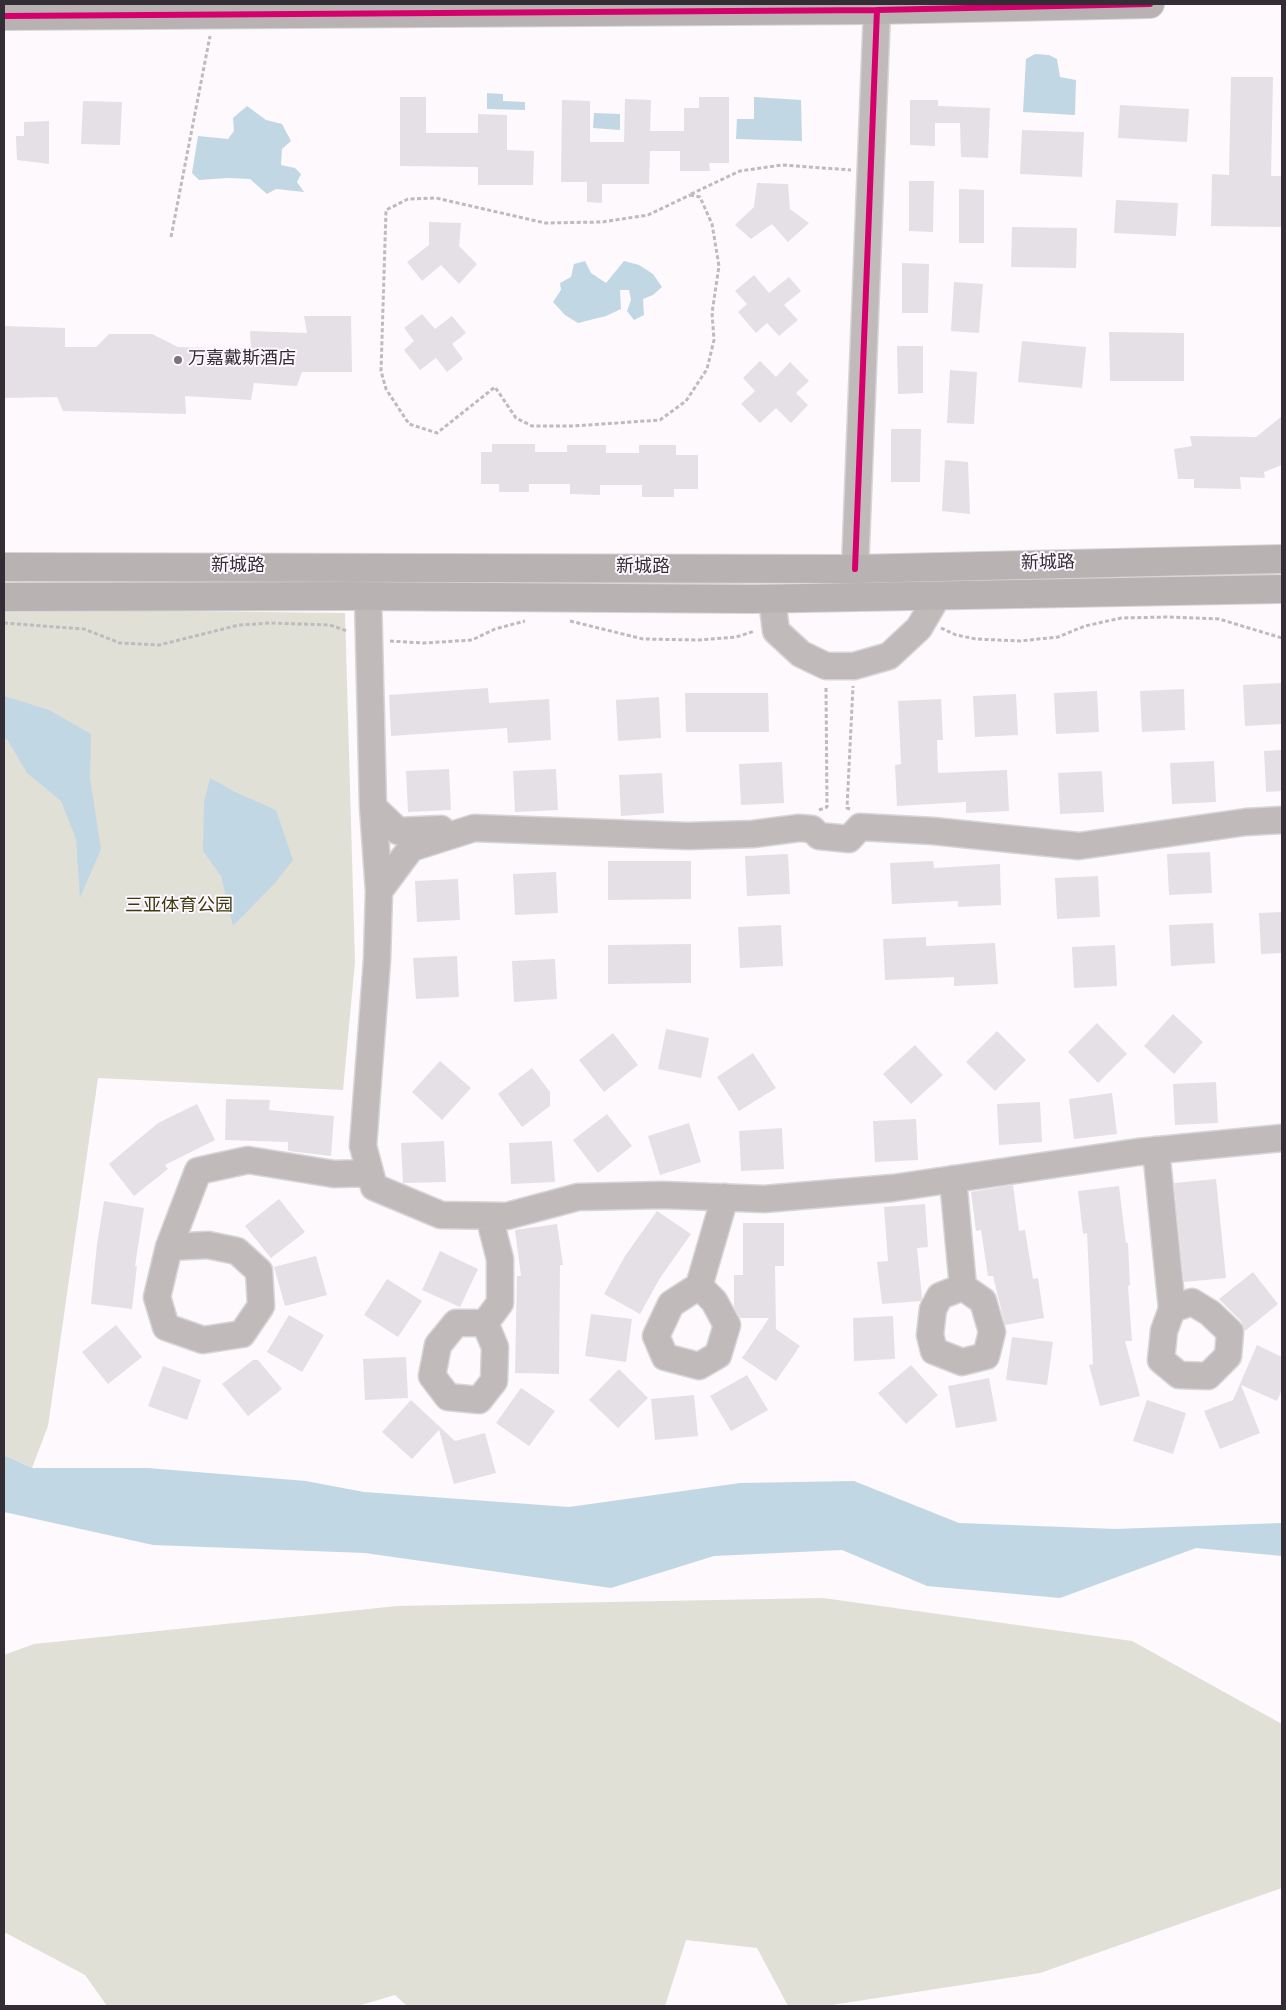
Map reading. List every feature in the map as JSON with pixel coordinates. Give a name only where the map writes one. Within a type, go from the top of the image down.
[{"type":"main road","points":[[4,16],[877,10],[1150,4]]},
{"type":"main road","name":"新城路","points":[[4,567],[855,569],[1282,558]]},
{"type":"main road","name":"新城路","points":[[4,597],[368,596],[772,599],[1282,589]]},
{"type":"street","points":[[855,569],[877,10]]},
{"type":"street","points":[[368,596],[373,806],[379,891],[377,960],[363,1146],[374,1187],[441,1215],[507,1216],[578,1197],[663,1195],[774,1198],[893,1188],[1156,1150],[1282,1138]]},
{"type":"street","points":[[772,599],[776,631],[801,654],[826,666],[854,666],[889,656],[919,628],[937,597]]},
{"type":"street","points":[[373,806],[398,831],[474,828],[688,836],[753,834],[799,828],[812,829],[826,837],[850,839],[860,827],[933,831],[1079,846],[1246,822],[1282,820]]},
{"type":"street","points":[[379,891],[411,848],[474,828]]},
{"type":"street","points":[[1156,1150],[1172,1309]]},
{"type":"street","points":[[169,1247],[198,1171],[248,1160],[334,1174],[370,1173]]},
{"type":"street","points":[[953,1179],[963,1287]]},
{"type":"street","points":[[698,1286],[725,1197]]},
{"type":"street","points":[[485,1323],[500,1303],[500,1259],[489,1216]]},
{"type":"path","points":[[171,237],[214,16]]},
{"type":"path","points":[[690,195],[700,197],[712,224],[719,266],[712,314],[714,340],[707,370],[686,401],[660,420],[573,426],[532,426],[516,418],[495,386],[437,433],[409,424],[386,389],[381,371],[386,210],[408,199],[436,198],[545,223],[602,222],[648,215],[740,171],[782,165],[871,172]]},
{"type":"path","points":[[924,620],[956,635],[1020,641],[1058,637],[1085,626],[1121,618],[1219,619],[1282,638]]},
{"type":"path","points":[[815,832],[816,811],[827,807],[826,666]]},
{"type":"path","points":[[854,666],[847,808],[856,812],[856,831]]},
{"type":"green space","name":"三亚体育公园","points":[[4,609],[345,613],[355,962],[343,1090],[98,1078],[48,1426],[32,1468],[4,1455]]},
{"type":"green space","points":[[823,1598],[1132,1641],[1282,1724],[1282,1888],[1040,1973],[825,2006],[788,2006],[757,1948],[686,1940],[665,2006],[407,2006],[395,1995],[358,2006],[107,2006],[85,1975],[4,1932],[4,1655],[34,1644],[397,1606]]},
{"type":"water","points":[[1035,54],[1049,55],[1057,59],[1060,77],[1076,80],[1075,115],[1023,112],[1026,59]]},
{"type":"water","points":[[487,93],[503,94],[503,101],[525,102],[525,110],[487,109]]},
{"type":"water","points":[[754,97],[801,100],[802,141],[736,139],[737,119],[754,119]]},
{"type":"water","points":[[247,106],[266,120],[282,124],[291,141],[282,149],[281,165],[295,168],[301,174],[297,182],[304,192],[276,189],[267,194],[250,179],[199,180],[192,173],[198,136],[228,139],[234,131],[233,118]]},
{"type":"water","points":[[594,113],[620,114],[620,130],[593,128]]},
{"type":"water","points":[[585,261],[591,273],[606,283],[624,261],[639,265],[653,274],[662,287],[653,295],[643,299],[644,315],[634,320],[627,311],[631,300],[629,290],[620,290],[621,309],[606,316],[578,323],[565,315],[553,302],[561,290],[560,283],[571,277],[574,264]]},
{"type":"water","points":[[4,696],[49,710],[91,734],[90,778],[101,849],[80,898],[76,839],[61,801],[27,773],[7,739],[4,739]]},
{"type":"water","points":[[210,778],[235,792],[276,810],[293,860],[275,883],[233,926],[221,876],[203,851],[204,802]]},
{"type":"water","points":[[4,1455],[32,1468],[148,1468],[306,1481],[364,1492],[569,1507],[740,1483],[854,1481],[959,1523],[1115,1529],[1282,1523],[1282,1556],[1196,1548],[1060,1598],[927,1586],[842,1550],[714,1556],[611,1588],[365,1553],[153,1545],[4,1512]]},
{"type":"building","points":[[1231,77],[1273,77],[1271,176],[1282,176],[1282,227],[1211,226],[1212,174],[1229,175]]},
{"type":"building","points":[[400,97],[426,97],[426,133],[478,133],[478,114],[507,115],[507,150],[534,151],[533,185],[478,185],[478,167],[400,166]]},
{"type":"building","points":[[699,97],[729,97],[729,163],[709,163],[710,171],[680,171],[680,151],[650,151],[649,184],[602,184],[602,203],[587,202],[587,182],[561,182],[562,100],[590,101],[590,142],[624,142],[625,99],[651,100],[650,131],[684,131],[684,108],[699,108]]},
{"type":"building","points":[[910,100],[938,100],[938,106],[990,108],[988,158],[961,157],[960,123],[935,123],[935,146],[910,145]]},
{"type":"building","points":[[83,101],[122,102],[120,145],[81,144]]},
{"type":"building","points":[[1120,105],[1189,109],[1187,142],[1118,138]]},
{"type":"building","points":[[49,121],[49,164],[17,160],[16,136],[24,136],[24,122]]},
{"type":"building","points":[[1022,130],[1084,132],[1082,177],[1020,174]]},
{"type":"building","points":[[909,181],[934,181],[933,232],[909,231]]},
{"type":"building","points":[[757,183],[788,184],[790,209],[809,223],[788,242],[772,224],[751,239],[735,225],[754,207]]},
{"type":"building","points":[[959,189],[984,190],[984,243],[959,243]]},
{"type":"building","points":[[1116,200],[1178,203],[1176,236],[1114,233]]},
{"type":"building","points":[[429,222],[461,223],[459,246],[477,264],[459,284],[441,265],[422,281],[407,262],[429,245]]},
{"type":"building","points":[[1012,227],[1077,228],[1076,268],[1011,267]]},
{"type":"building","points":[[902,263],[929,264],[928,313],[902,313]]},
{"type":"building","points":[[754,275],[769,293],[789,277],[801,291],[784,305],[798,320],[779,336],[767,323],[756,333],[738,312],[747,304],[735,291]]},
{"type":"building","points":[[954,282],[983,284],[979,333],[951,331]]},
{"type":"building","points":[[422,314],[435,329],[452,316],[466,333],[452,344],[463,359],[447,372],[436,358],[420,370],[404,350],[414,341],[404,328]]},
{"type":"building","name":"万嘉戴斯酒店","points":[[304,316],[351,316],[352,372],[302,372],[297,386],[254,383],[251,400],[185,396],[186,414],[63,411],[57,397],[4,398],[4,326],[65,328],[65,347],[96,347],[109,334],[152,334],[178,347],[251,349],[250,331],[307,333]]},
{"type":"building","points":[[1109,332],[1184,333],[1184,381],[1110,381]]},
{"type":"building","points":[[1022,341],[1086,347],[1082,388],[1018,382]]},
{"type":"building","points":[[897,346],[923,346],[923,393],[898,394]]},
{"type":"building","points":[[760,361],[776,377],[790,362],[809,381],[796,393],[808,405],[791,423],[776,408],[760,423],[741,404],[755,391],[743,378]]},
{"type":"building","points":[[950,370],[977,372],[974,424],[947,423]]},
{"type":"building","points":[[1282,416],[1282,465],[1264,472],[1265,478],[1240,477],[1241,489],[1194,488],[1194,479],[1178,479],[1174,449],[1192,446],[1190,436],[1256,437]]},
{"type":"building","points":[[891,429],[921,429],[920,482],[891,482]]},
{"type":"building","points":[[492,444],[535,444],[535,452],[567,452],[567,445],[606,445],[606,453],[639,453],[639,445],[676,445],[676,455],[698,455],[698,489],[674,489],[674,497],[642,497],[642,485],[600,485],[600,495],[570,494],[570,484],[529,484],[529,492],[499,492],[499,484],[481,484],[481,452],[492,452]]},
{"type":"building","points":[[945,460],[968,462],[970,514],[942,511]]},
{"type":"building","points":[[1282,683],[1282,724],[1245,726],[1243,685]]},
{"type":"building","points":[[488,688],[489,703],[549,699],[551,740],[508,743],[507,728],[391,736],[389,695]]},
{"type":"building","points":[[1184,689],[1185,730],[1142,732],[1140,691]]},
{"type":"building","points":[[1097,691],[1099,732],[1056,734],[1054,693]]},
{"type":"building","points":[[685,693],[768,693],[769,732],[686,732]]},
{"type":"building","points":[[1016,694],[1018,735],[975,737],[973,696]]},
{"type":"building","points":[[659,697],[661,738],[618,741],[616,700]]},
{"type":"building","points":[[941,699],[943,740],[937,740],[938,773],[1007,770],[1009,811],[966,813],[966,802],[897,806],[895,765],[901,764],[898,701]]},
{"type":"building","points":[[1282,750],[1282,791],[1266,792],[1264,751]]},
{"type":"building","points":[[1214,761],[1216,802],[1172,804],[1170,763]]},
{"type":"building","points":[[782,762],[784,803],[741,805],[739,764]]},
{"type":"building","points":[[449,769],[451,810],[408,812],[406,771]]},
{"type":"building","points":[[556,769],[558,810],[515,812],[513,771]]},
{"type":"building","points":[[1102,771],[1104,812],[1060,814],[1058,773]]},
{"type":"building","points":[[662,773],[664,813],[621,816],[619,775]]},
{"type":"building","points":[[1210,852],[1212,893],[1169,895],[1167,854]]},
{"type":"building","points":[[788,854],[790,894],[747,896],[745,856]]},
{"type":"building","points":[[608,861],[691,861],[691,899],[608,900]]},
{"type":"building","points":[[933,861],[934,868],[1000,864],[1001,905],[958,907],[958,901],[892,904],[890,863]]},
{"type":"building","points":[[556,872],[558,913],[515,915],[513,874]]},
{"type":"building","points":[[1098,876],[1100,917],[1057,919],[1055,878]]},
{"type":"building","points":[[458,879],[460,920],[417,922],[415,881]]},
{"type":"building","points":[[1282,912],[1282,953],[1261,954],[1259,913]]},
{"type":"building","points":[[1213,923],[1215,963],[1171,966],[1169,925]]},
{"type":"building","points":[[781,925],[783,966],[740,968],[738,927]]},
{"type":"building","points":[[926,937],[926,946],[995,943],[998,984],[954,986],[954,977],[885,980],[883,939]]},
{"type":"building","points":[[691,944],[691,983],[608,984],[608,945]]},
{"type":"building","points":[[1115,945],[1117,986],[1074,988],[1072,947]]},
{"type":"building","points":[[457,956],[459,997],[416,999],[413,958]]},
{"type":"building","points":[[555,959],[557,999],[514,1002],[512,961]]},
{"type":"building","points":[[1173,1014],[1203,1042],[1174,1074],[1144,1046]]},
{"type":"building","points":[[1097,1023],[1127,1054],[1098,1083],[1068,1052]]},
{"type":"building","points":[[666,1029],[709,1038],[701,1078],[658,1069]]},
{"type":"building","points":[[997,1031],[1026,1060],[995,1091],[966,1062]]},
{"type":"building","points":[[613,1033],[638,1065],[604,1092],[579,1060]]},
{"type":"building","points":[[915,1045],[943,1075],[911,1104],[883,1074]]},
{"type":"building","points":[[753,1053],[776,1088],[739,1111],[717,1077]]},
{"type":"building","points":[[440,1061],[471,1088],[442,1120],[412,1092]]},
{"type":"building","points":[[532,1068],[550,1092],[550,1106],[522,1127],[498,1094]]},
{"type":"building","points":[[1216,1082],[1218,1123],[1175,1125],[1173,1084]]},
{"type":"building","points":[[1112,1093],[1117,1134],[1074,1139],[1069,1099]]},
{"type":"building","points":[[226,1099],[270,1100],[269,1110],[334,1116],[331,1156],[288,1151],[288,1142],[225,1140]]},
{"type":"building","points":[[1040,1102],[1042,1142],[999,1145],[997,1104]]},
{"type":"building","points":[[197,1104],[215,1140],[165,1165],[168,1169],[134,1196],[109,1164],[158,1123]]},
{"type":"building","points":[[607,1114],[632,1146],[598,1173],[573,1140]]},
{"type":"building","points":[[916,1119],[918,1160],[875,1162],[873,1121]]},
{"type":"building","points":[[689,1123],[701,1162],[660,1175],[648,1136]]},
{"type":"building","points":[[782,1128],[784,1169],[741,1171],[739,1131]]},
{"type":"building","points":[[444,1141],[446,1182],[403,1183],[401,1143]]},
{"type":"building","points":[[552,1141],[555,1182],[511,1184],[509,1143]]},
{"type":"building","points":[[1216,1179],[1226,1278],[1184,1282],[1174,1183]]},
{"type":"building","points":[[1013,1185],[1019,1231],[1025,1230],[1033,1279],[1038,1278],[1044,1318],[1005,1325],[993,1276],[988,1276],[981,1230],[976,1231],[971,1192]]},
{"type":"building","points":[[1119,1186],[1126,1243],[1128,1243],[1130,1285],[1128,1286],[1132,1341],[1125,1341],[1140,1396],[1100,1406],[1089,1365],[1093,1364],[1087,1233],[1083,1234],[1078,1191]]},
{"type":"building","points":[[279,1199],[305,1232],[271,1258],[245,1226]]},
{"type":"building","points":[[104,1201],[144,1208],[135,1266],[137,1266],[132,1309],[91,1304],[97,1244]]},
{"type":"building","points":[[925,1204],[928,1247],[917,1248],[921,1301],[882,1304],[877,1262],[888,1261],[884,1207]]},
{"type":"building","points":[[657,1211],[691,1234],[660,1278],[640,1314],[604,1294],[625,1256]]},
{"type":"building","points":[[743,1223],[784,1223],[784,1266],[775,1266],[776,1329],[800,1346],[776,1381],[742,1358],[769,1318],[740,1318],[734,1307],[734,1275],[743,1275]]},
{"type":"building","points":[[557,1224],[563,1265],[560,1265],[559,1374],[515,1373],[517,1276],[521,1276],[515,1230]]},
{"type":"building","points":[[440,1251],[478,1269],[460,1307],[422,1290]]},
{"type":"building","points":[[316,1256],[327,1295],[285,1306],[274,1267]]},
{"type":"building","points":[[1253,1272],[1278,1304],[1245,1331],[1241,1321],[1219,1299]]},
{"type":"building","points":[[387,1279],[422,1301],[398,1337],[364,1315]]},
{"type":"building","points":[[591,1314],[632,1319],[626,1362],[585,1356]]},
{"type":"building","points":[[289,1315],[324,1335],[302,1372],[267,1352]]},
{"type":"building","points":[[893,1316],[895,1359],[854,1361],[853,1318]]},
{"type":"building","points":[[116,1325],[142,1357],[108,1384],[82,1352]]},
{"type":"building","points":[[1012,1337],[1053,1342],[1047,1385],[1006,1380]]},
{"type":"building","points":[[1257,1345],[1282,1357],[1282,1389],[1277,1401],[1241,1385],[1260,1433],[1220,1449],[1204,1411],[1233,1400]]},
{"type":"building","points":[[406,1357],[408,1398],[365,1400],[363,1359]]},
{"type":"building","points":[[253,1360],[258,1360],[282,1389],[248,1416],[222,1384]]},
{"type":"building","points":[[911,1365],[938,1395],[906,1424],[878,1393]]},
{"type":"building","points":[[163,1366],[201,1380],[187,1420],[148,1406]]},
{"type":"building","points":[[619,1369],[648,1398],[618,1428],[589,1400]]},
{"type":"building","points":[[747,1375],[768,1410],[731,1431],[710,1396]]},
{"type":"building","points":[[989,1378],[997,1421],[956,1428],[948,1386]]},
{"type":"building","points":[[521,1388],[555,1411],[529,1446],[496,1423]]},
{"type":"building","points":[[694,1395],[698,1436],[655,1440],[651,1399]]},
{"type":"building","points":[[411,1400],[455,1441],[485,1433],[496,1473],[454,1484],[439,1430],[412,1459],[382,1432]]},
{"type":"building","points":[[1147,1400],[1186,1413],[1173,1454],[1133,1441]]},
{"type":"cycle path","points":[[4,16],[877,10],[1150,4]]},
{"type":"cycle path","points":[[855,569],[877,10]]},
{"type":"place","name":"万嘉戴斯酒店","points":[[178,360]]}]
